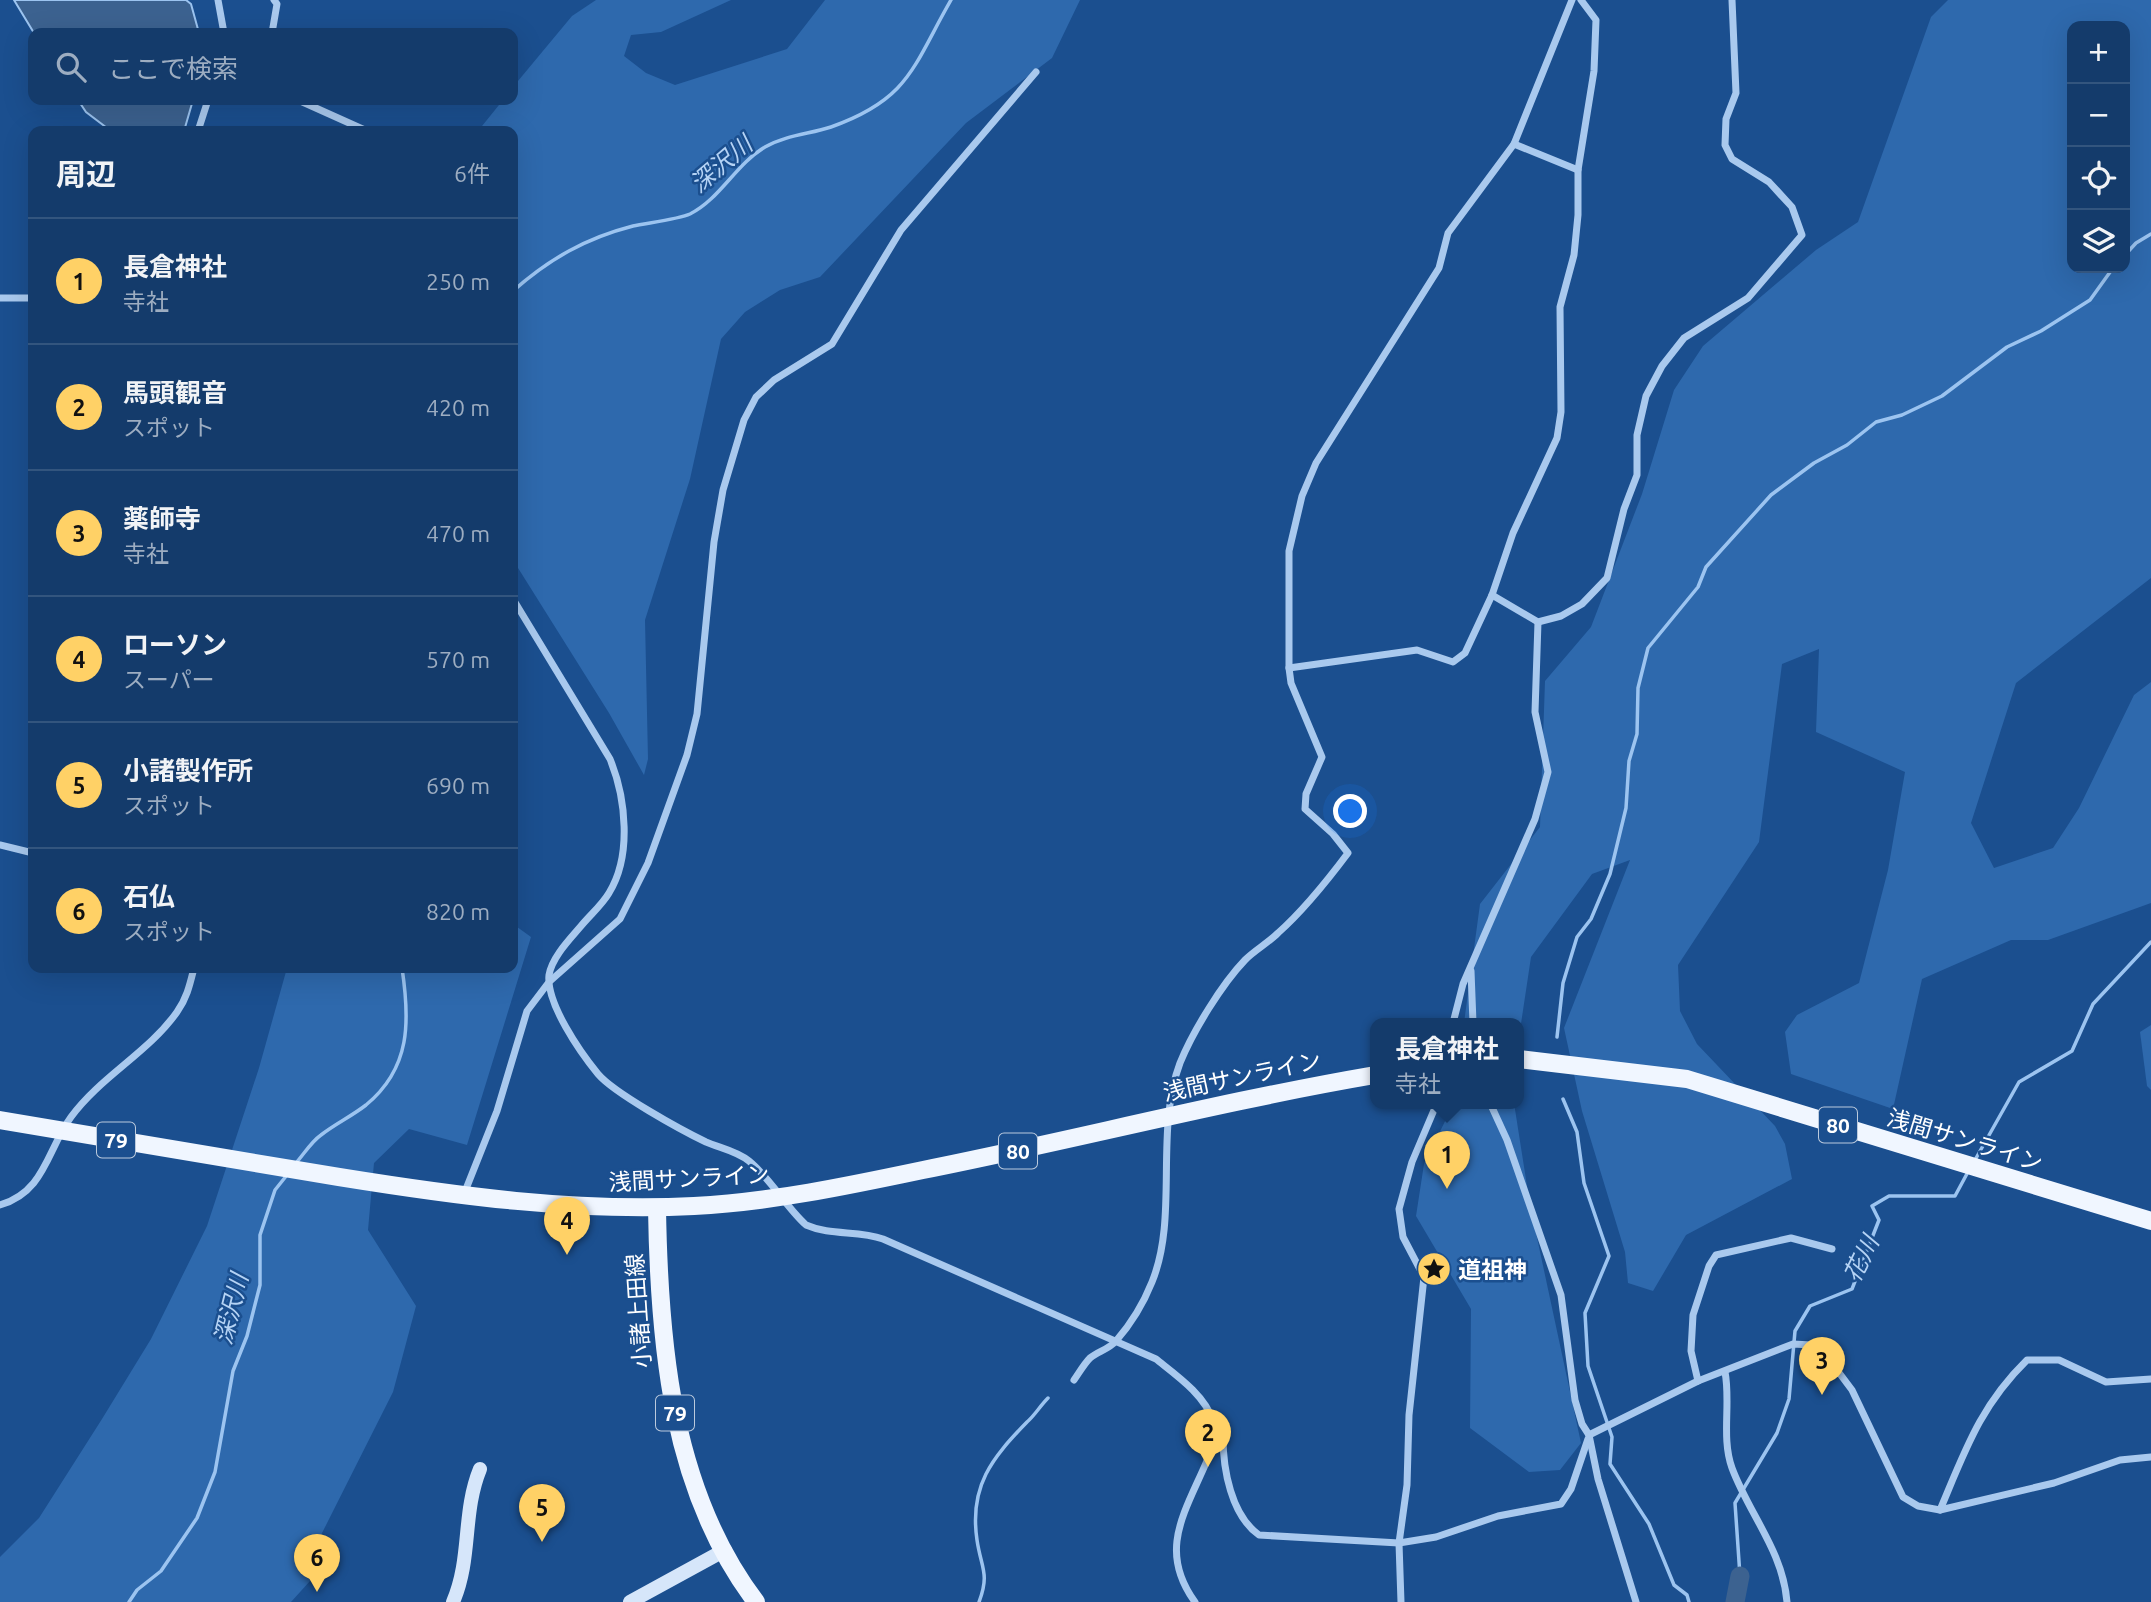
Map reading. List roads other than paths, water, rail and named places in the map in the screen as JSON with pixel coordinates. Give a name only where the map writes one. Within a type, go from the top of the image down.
[{"type":"main road","name":"浅間サンライン","points":[[1524,1060],[1687,1079],[2151,1221]]},
{"type":"main road","name":"浅間サンライン","points":[[0,1120],[443,1194],[545,1205],[657,1208],[781,1197],[966,1162],[1276,1092],[1370,1076]]},
{"type":"main road","name":"小諸上田線","points":[[657,1208],[662,1331],[671,1396],[695,1486],[725,1550],[756,1602]]},
{"type":"street","points":[[218,0],[223,28]]},
{"type":"street","points":[[273,28],[277,4],[274,0]]},
{"type":"street","points":[[1074,1380],[1090,1357],[1104,1352],[1116,1341],[1151,1284],[1162,1253],[1170,1117],[1180,1063],[1213,999],[1246,960],[1279,933],[1331,877],[1348,853],[1333,834],[1305,809],[1306,794],[1322,757],[1291,683],[1289,668],[1289,551],[1302,496],[1315,463],[1439,268],[1448,233],[1514,144],[1572,0]]},
{"type":"street","points":[[1289,668],[1417,650],[1453,662],[1465,653],[1492,595],[1513,533],[1557,438],[1561,412],[1560,307],[1574,255],[1578,215],[1578,170],[1594,71],[1596,20],[1580,0]]},
{"type":"street","points":[[1492,595],[1538,622],[1561,616],[1581,604],[1607,578],[1624,509],[1637,475],[1637,435],[1646,396],[1662,366],[1684,338],[1748,298],[1802,235],[1791,207],[1769,182],[1732,159],[1725,145],[1726,118],[1736,93],[1732,0]]},
{"type":"street","points":[[463,1196],[497,1111],[527,1011],[549,982],[620,919],[648,863],[687,755],[697,714],[714,542],[723,489],[744,420],[756,397],[774,380],[832,344],[901,230],[998,113],[1037,72]]},
{"type":"street","points":[[200,126],[206,105]]},
{"type":"street","points":[[309,105],[356,126]]},
{"type":"street","points":[[1514,144],[1578,170]]},
{"type":"street","points":[[0,298],[28,298]]},
{"type":"street","points":[[518,607],[610,759],[622,786],[625,818],[620,862],[610,892],[564,947],[550,971],[549,982],[558,1013],[598,1075],[706,1142],[749,1161],[806,1225],[818,1230],[865,1233],[883,1239],[1156,1359],[1185,1383],[1213,1421],[1214,1434],[1211,1451],[1176,1538],[1176,1565],[1183,1586],[1195,1602]]},
{"type":"street","points":[[1454,1018],[1455,1006],[1535,819],[1548,772],[1535,712],[1538,622]]},
{"type":"street","points":[[0,845],[28,852]]},
{"type":"street","points":[[1471,969],[1473,1018]]},
{"type":"street","points":[[0,1205],[16,1198],[37,1182],[62,1130],[81,1105],[175,1015],[187,997],[193,973]]},
{"type":"street","points":[[1401,1602],[1399,1543],[1407,1486],[1409,1415],[1424,1277],[1403,1237],[1399,1209],[1412,1162],[1434,1109]]},
{"type":"street","points":[[1493,1109],[1507,1140],[1561,1295],[1575,1400],[1582,1424],[1589,1435],[1598,1479],[1636,1602]]},
{"type":"street","points":[[1698,1381],[1691,1352],[1693,1315],[1709,1266],[1717,1255],[1791,1238],[1832,1249]]},
{"type":"street","points":[[1214,1434],[1223,1437],[1223,1462],[1241,1513],[1248,1527],[1259,1535],[1399,1543],[1436,1537],[1498,1516],[1561,1504],[1583,1459],[1589,1435],[1698,1381],[1793,1344],[1822,1350],[1852,1390],[1903,1497],[1918,1506],[1940,1510],[2054,1483],[2120,1460],[2151,1457]]},
{"type":"street","points":[[1940,1510],[1978,1421],[2005,1381],[2026,1360],[2059,1360],[2106,1381],[2151,1379]]},
{"type":"street","points":[[1725,1372],[1729,1394],[1727,1419],[1731,1465],[1782,1572],[1787,1602]]},
{"type":"street","points":[[453,1602],[465,1562],[470,1493],[480,1469]]},
{"type":"street","points":[[630,1602],[725,1550]]},
{"type":"waterway","name":"深沢川","points":[[518,287],[540,269],[584,243],[633,226],[690,214],[701,208],[745,163],[765,147],[790,137],[831,127],[878,105],[906,78],[951,0]]},
{"type":"waterway","points":[[2130,250],[2151,234]]},
{"type":"waterway","points":[[1557,1037],[1563,983],[1577,937],[1591,919],[1610,874],[1626,808],[1629,761],[1637,734],[1638,688],[1648,648],[1698,587],[1706,567],[1771,495],[1814,463],[1847,445],[1876,422],[1902,415],[1942,396],[2007,347],[2041,331],[2090,300],[2109,273]]},
{"type":"waterway","name":"花川","points":[[1975,1160],[2019,1082],[2072,1051],[2093,1004],[2151,942]]},
{"type":"waterway","name":"深沢川","points":[[296,1163],[317,1138],[366,1105],[381,1091],[392,1075],[404,1042],[406,1025],[403,973]]},
{"type":"waterway","points":[[1563,1099],[1577,1132],[1584,1183],[1609,1256],[1585,1313],[1588,1366],[1612,1437],[1610,1464],[1649,1524],[1674,1585],[1687,1595],[1689,1602]]},
{"type":"waterway","name":"花川","points":[[1740,1576],[1735,1503],[1777,1433],[1789,1399],[1795,1331],[1810,1306],[1852,1289],[1879,1220],[1872,1206],[1889,1196],[1955,1196],[1969,1170]]},
{"type":"waterway","name":"深沢川","points":[[129,1602],[137,1590],[161,1571],[197,1518],[215,1472],[233,1371],[247,1336],[260,1285],[260,1235],[275,1190],[287,1175]]},
{"type":"waterway","points":[[979,1602],[984,1584],[975,1521],[980,1488],[1003,1448],[1048,1398]]},
{"type":"waterway","name":"花川","points":[[1735,1602],[1740,1576]]},
{"type":"place","name":"長倉神社","points":[[1447,1189]]},
{"type":"place","name":"ローソン","points":[[567,1255]]},
{"type":"place","name":"道祖神","points":[[1434,1269]]},
{"type":"place","name":"薬師寺","points":[[1822,1395]]},
{"type":"place","name":"馬頭観音","points":[[1208,1467]]},
{"type":"place","name":"小諸製作所","points":[[542,1542]]},
{"type":"place","name":"石仏","points":[[317,1592]]}]
